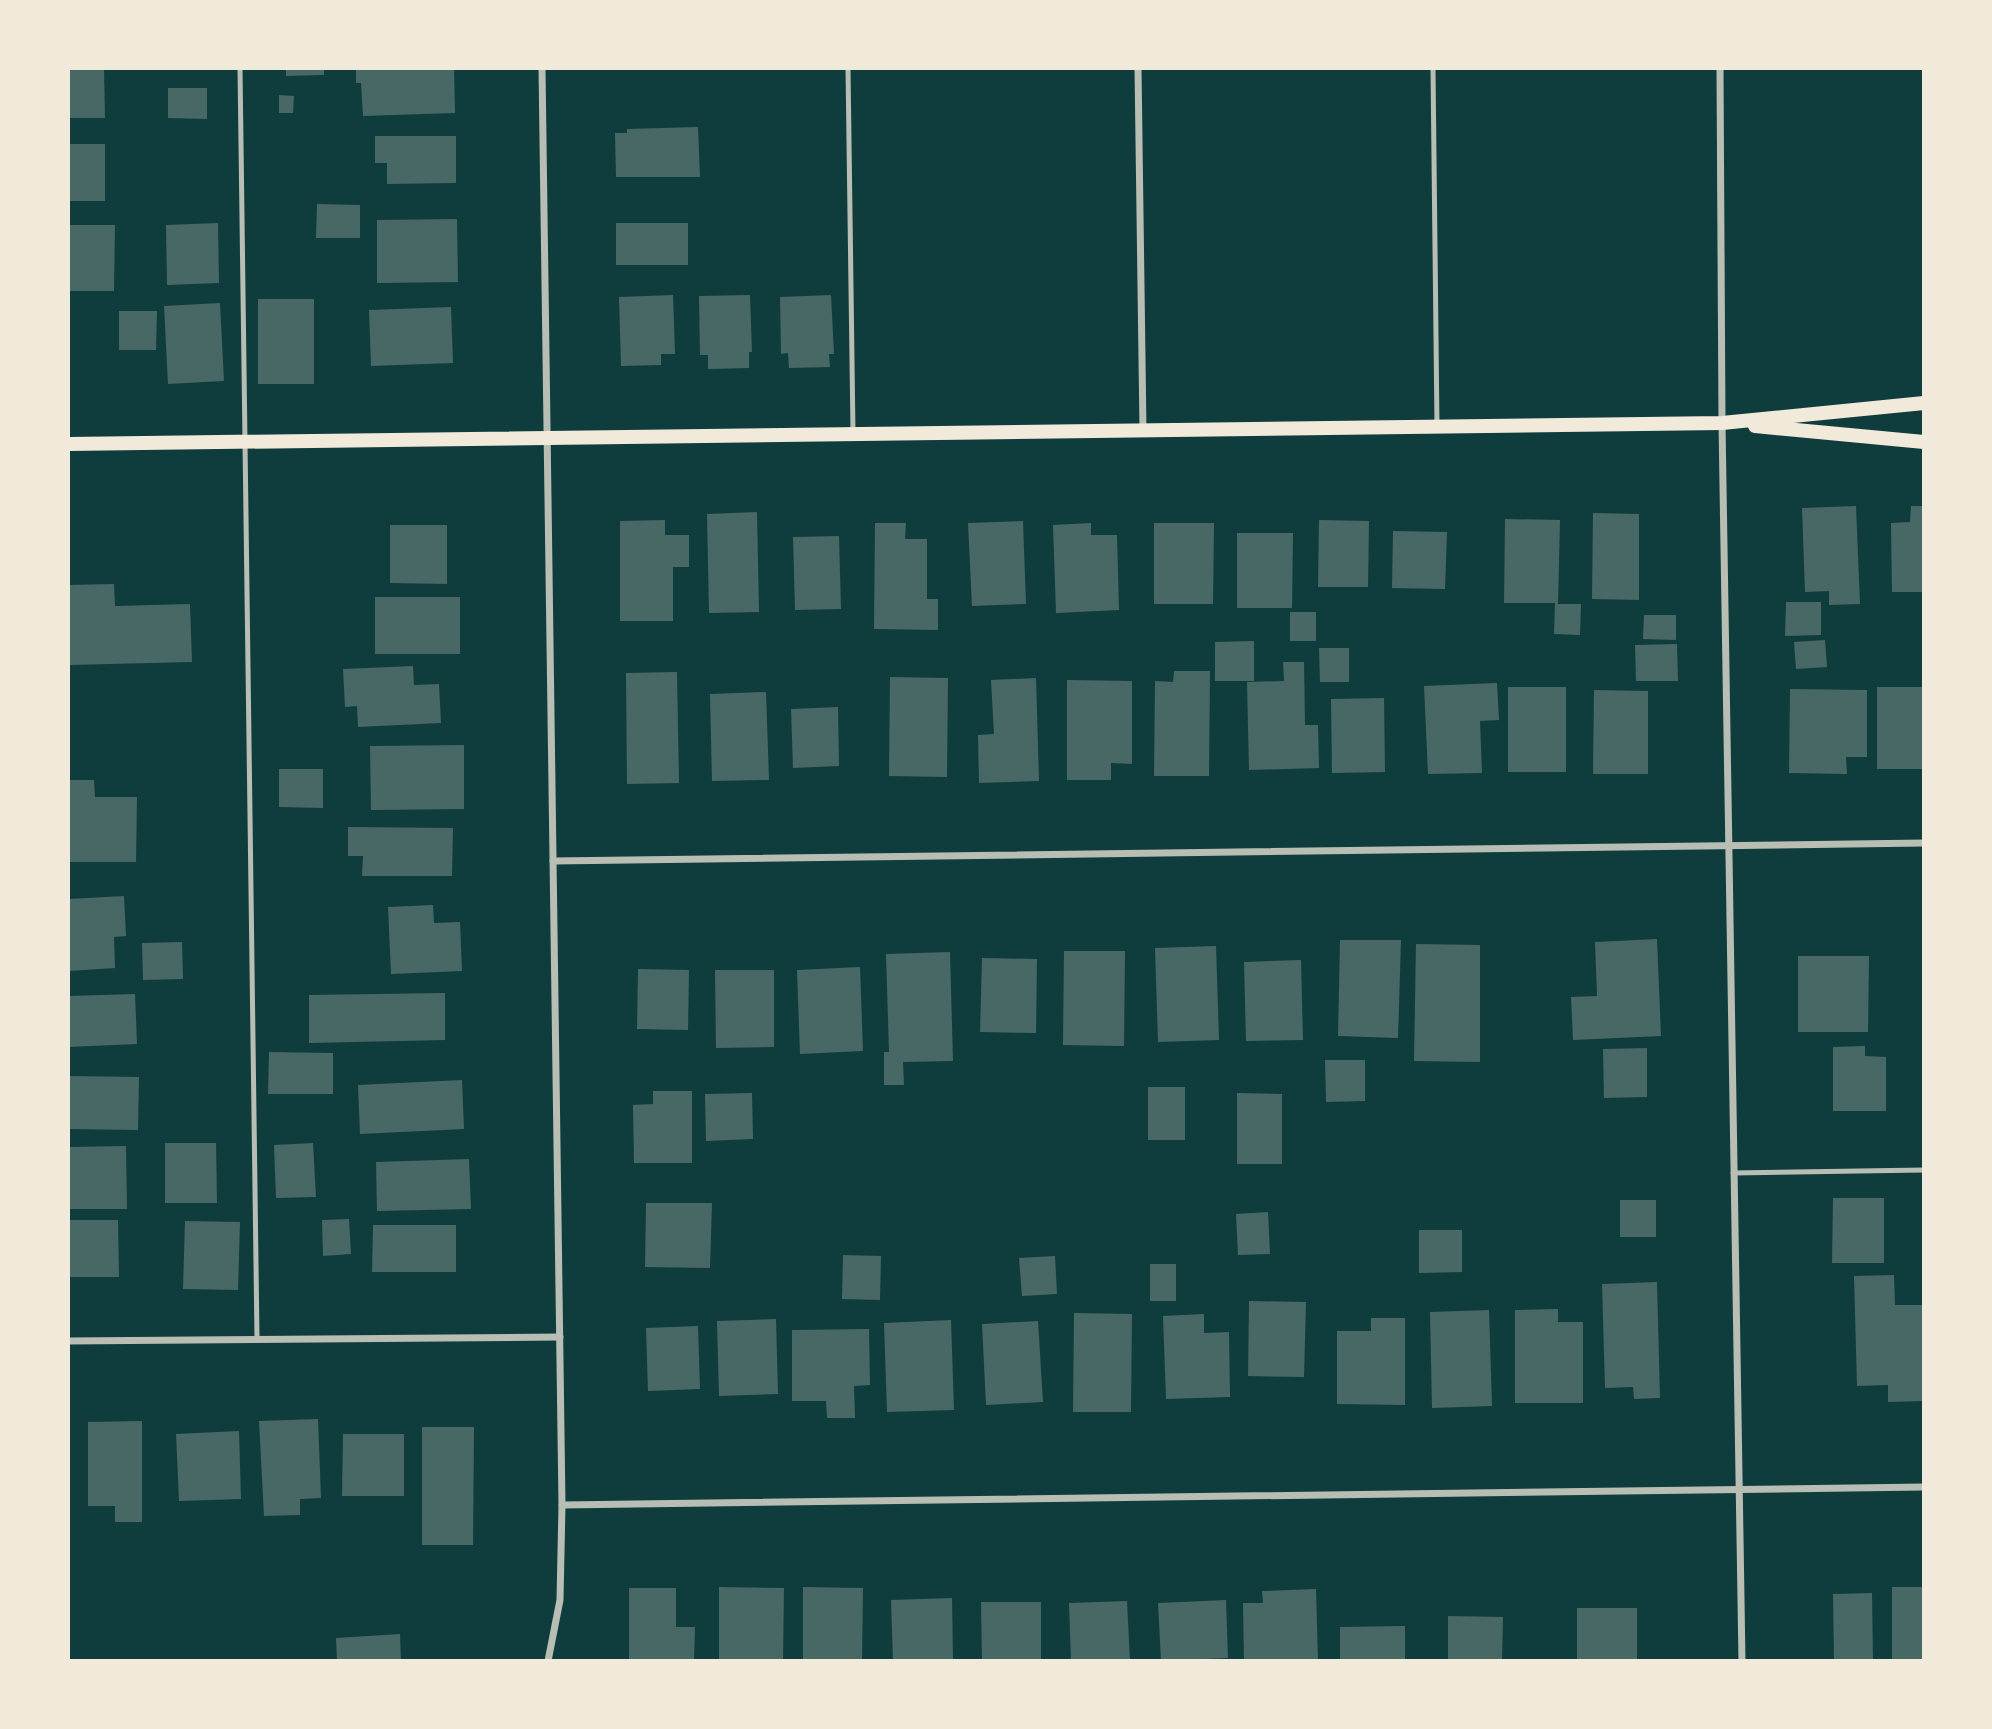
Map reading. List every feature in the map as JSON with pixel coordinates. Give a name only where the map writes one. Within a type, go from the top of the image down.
[{"type":"main road","points":[[68,444],[1722,424],[1924,403]]},
{"type":"main road","points":[[1722,424],[1924,442]]},
{"type":"street","points":[[542,68],[562,1505],[560,1600],[548,1661]]},
{"type":"street","points":[[1138,68],[1143,432]]},
{"type":"street","points":[[1720,68],[1722,424],[1742,1661]]},
{"type":"street","points":[[553,861],[1924,843]]},
{"type":"street","points":[[68,1341],[560,1337]]},
{"type":"street","points":[[562,1505],[1924,1487]]},
{"type":"lane","points":[[240,68],[257,1339]]},
{"type":"lane","points":[[848,68],[853,435]]},
{"type":"lane","points":[[1433,68],[1437,428]]},
{"type":"lane","points":[[1733,1173],[1924,1170]]},
{"type":"building","points":[[68,68],[104,68],[105,118],[68,118]]},
{"type":"building","points":[[286,68],[324,68],[324,75],[286,76]]},
{"type":"building","points":[[356,68],[454,68],[455,113],[363,116],[361,83],[356,83]]},
{"type":"building","points":[[168,88],[207,88],[207,119],[168,118]]},
{"type":"building","points":[[279,95],[294,96],[293,113],[279,113]]},
{"type":"building","points":[[698,127],[700,177],[616,177],[615,133],[627,133],[627,129]]},
{"type":"building","points":[[375,136],[456,136],[456,183],[387,184],[387,163],[375,163]]},
{"type":"building","points":[[68,144],[105,144],[105,201],[68,201]]},
{"type":"building","points":[[317,204],[360,205],[360,238],[316,238]]},
{"type":"building","points":[[457,219],[458,282],[377,283],[377,220]]},
{"type":"building","points":[[218,223],[219,283],[167,285],[166,225]]},
{"type":"building","points":[[616,223],[688,223],[688,265],[616,265]]},
{"type":"building","points":[[68,225],[115,225],[114,291],[68,291]]},
{"type":"building","points":[[673,295],[675,354],[661,354],[661,365],[621,366],[619,297]]},
{"type":"building","points":[[750,295],[752,352],[749,352],[749,368],[708,369],[708,355],[700,355],[699,296]]},
{"type":"building","points":[[831,295],[834,354],[829,354],[830,367],[789,368],[788,353],[781,354],[780,297]]},
{"type":"building","points":[[258,299],[314,299],[314,384],[258,384]]},
{"type":"building","points":[[220,303],[224,381],[168,384],[164,306]]},
{"type":"building","points":[[451,307],[453,363],[371,366],[369,310]]},
{"type":"building","points":[[119,311],[157,311],[156,350],[119,350]]},
{"type":"building","points":[[1856,506],[1860,604],[1829,605],[1829,591],[1805,592],[1802,508]]},
{"type":"building","points":[[1911,506],[1924,506],[1924,592],[1892,592],[1891,523],[1910,522]]},
{"type":"building","points":[[757,512],[759,612],[709,613],[707,514]]},
{"type":"building","points":[[1593,513],[1639,514],[1639,600],[1592,599]]},
{"type":"building","points":[[1505,519],[1560,520],[1558,604],[1581,604],[1580,635],[1554,634],[1555,603],[1504,603]]},
{"type":"building","points":[[665,520],[665,535],[689,535],[689,567],[673,567],[673,621],[620,621],[620,521]]},
{"type":"building","points":[[1319,520],[1369,521],[1368,587],[1318,587]]},
{"type":"building","points":[[1023,521],[1026,604],[972,606],[968,523]]},
{"type":"building","points":[[875,523],[906,523],[905,539],[927,539],[927,599],[938,599],[938,630],[874,629]]},
{"type":"building","points":[[1091,523],[1091,535],[1117,535],[1119,610],[1056,613],[1053,525]]},
{"type":"building","points":[[1154,523],[1214,523],[1213,604],[1154,604]]},
{"type":"building","points":[[390,525],[447,525],[447,584],[390,583]]},
{"type":"building","points":[[1393,531],[1447,532],[1445,589],[1392,588]]},
{"type":"building","points":[[1237,533],[1293,533],[1292,608],[1237,608]]},
{"type":"building","points":[[839,536],[841,609],[795,610],[793,537]]},
{"type":"building","points":[[114,584],[115,606],[190,604],[192,662],[68,665],[68,585]]},
{"type":"building","points":[[375,597],[460,597],[460,654],[375,654]]},
{"type":"building","points":[[1786,602],[1821,602],[1821,635],[1785,636]]},
{"type":"building","points":[[1290,612],[1316,612],[1316,641],[1290,641]]},
{"type":"building","points":[[1644,615],[1676,615],[1676,640],[1643,639]]},
{"type":"building","points":[[1825,640],[1827,667],[1796,669],[1794,642]]},
{"type":"building","points":[[1254,641],[1254,681],[1215,681],[1215,642]]},
{"type":"building","points":[[1677,644],[1678,681],[1636,681],[1635,645]]},
{"type":"building","points":[[1319,648],[1349,648],[1349,682],[1320,682]]},
{"type":"building","points":[[1283,662],[1304,662],[1305,725],[1318,725],[1319,768],[1249,770],[1247,682],[1284,681]]},
{"type":"building","points":[[413,666],[414,685],[439,684],[441,723],[358,727],[357,706],[345,707],[343,669]]},
{"type":"building","points":[[1174,671],[1210,671],[1209,776],[1154,776],[1155,681],[1173,682]]},
{"type":"building","points":[[677,672],[679,783],[627,784],[626,673]]},
{"type":"building","points":[[890,677],[948,678],[947,777],[889,776]]},
{"type":"building","points":[[1036,678],[1039,781],[979,783],[978,735],[994,734],[991,680]]},
{"type":"building","points":[[1067,680],[1132,681],[1132,764],[1111,763],[1111,780],[1067,780]]},
{"type":"building","points":[[1497,683],[1499,720],[1480,721],[1482,773],[1428,774],[1424,686]]},
{"type":"building","points":[[1508,687],[1566,687],[1566,772],[1508,772]]},
{"type":"building","points":[[1877,687],[1924,687],[1924,769],[1877,769]]},
{"type":"building","points":[[1790,689],[1867,690],[1867,757],[1846,757],[1847,774],[1789,773]]},
{"type":"building","points":[[1594,690],[1648,691],[1648,774],[1593,774]]},
{"type":"building","points":[[766,692],[769,780],[712,781],[710,694]]},
{"type":"building","points":[[1384,698],[1385,772],[1332,773],[1331,699]]},
{"type":"building","points":[[838,707],[839,766],[793,768],[791,709]]},
{"type":"building","points":[[464,745],[464,809],[371,810],[370,746]]},
{"type":"building","points":[[279,769],[323,769],[323,808],[279,807]]},
{"type":"building","points":[[68,780],[94,780],[95,797],[137,797],[136,862],[68,862]]},
{"type":"building","points":[[348,827],[453,828],[452,876],[362,876],[363,856],[348,856]]},
{"type":"building","points":[[124,896],[126,936],[114,937],[115,968],[68,971],[68,899]]},
{"type":"building","points":[[433,905],[434,923],[460,922],[462,971],[391,974],[388,907]]},
{"type":"building","points":[[1657,939],[1661,1036],[1573,1040],[1571,997],[1597,996],[1595,942]]},
{"type":"building","points":[[1340,940],[1401,940],[1398,1038],[1338,1036]]},
{"type":"building","points":[[182,942],[183,979],[143,980],[142,943]]},
{"type":"building","points":[[1416,944],[1480,945],[1480,1062],[1414,1061]]},
{"type":"building","points":[[1216,946],[1219,1040],[1158,1042],[1155,948]]},
{"type":"building","points":[[1064,951],[1125,951],[1124,1046],[1063,1045]]},
{"type":"building","points":[[950,952],[953,1061],[903,1062],[904,1085],[884,1085],[884,1052],[889,1052],[886,954]]},
{"type":"building","points":[[1798,956],[1869,956],[1868,1032],[1798,1032]]},
{"type":"building","points":[[982,958],[1037,959],[1036,1033],[980,1032]]},
{"type":"building","points":[[1301,960],[1303,1040],[1246,1041],[1244,962]]},
{"type":"building","points":[[860,967],[863,1051],[800,1054],[797,970]]},
{"type":"building","points":[[638,969],[689,970],[688,1030],[637,1029]]},
{"type":"building","points":[[715,970],[774,970],[774,1047],[716,1048]]},
{"type":"building","points":[[445,993],[445,1040],[309,1043],[309,995]]},
{"type":"building","points":[[135,994],[137,1044],[68,1047],[68,996]]},
{"type":"building","points":[[1865,1046],[1865,1056],[1886,1057],[1886,1111],[1833,1111],[1833,1047]]},
{"type":"building","points":[[1647,1048],[1647,1097],[1604,1098],[1603,1049]]},
{"type":"building","points":[[269,1052],[333,1053],[333,1094],[268,1094]]},
{"type":"building","points":[[1325,1060],[1365,1060],[1365,1101],[1326,1102]]},
{"type":"building","points":[[68,1076],[139,1077],[138,1130],[68,1129]]},
{"type":"building","points":[[462,1080],[464,1129],[360,1134],[358,1085]]},
{"type":"building","points":[[1148,1087],[1185,1087],[1185,1140],[1148,1140]]},
{"type":"building","points":[[653,1091],[692,1091],[692,1163],[634,1163],[633,1105],[653,1104]]},
{"type":"building","points":[[752,1093],[753,1139],[706,1141],[705,1094]]},
{"type":"building","points":[[1237,1093],[1282,1094],[1282,1164],[1237,1164]]},
{"type":"building","points":[[165,1143],[216,1143],[217,1203],[165,1203]]},
{"type":"building","points":[[313,1143],[316,1197],[276,1198],[274,1145]]},
{"type":"building","points":[[126,1146],[127,1209],[68,1209],[68,1147]]},
{"type":"building","points":[[469,1159],[471,1209],[377,1211],[376,1162]]},
{"type":"building","points":[[1833,1198],[1884,1198],[1884,1263],[1832,1263]]},
{"type":"building","points":[[1620,1200],[1656,1200],[1656,1237],[1620,1237]]},
{"type":"building","points":[[646,1203],[712,1203],[710,1268],[645,1267]]},
{"type":"building","points":[[1268,1212],[1270,1254],[1238,1255],[1236,1214]]},
{"type":"building","points":[[349,1219],[351,1254],[323,1256],[322,1220]]},
{"type":"building","points":[[68,1220],[118,1220],[119,1277],[68,1277]]},
{"type":"building","points":[[185,1221],[240,1222],[238,1290],[183,1289]]},
{"type":"building","points":[[373,1225],[456,1225],[456,1272],[372,1272]]},
{"type":"building","points":[[1419,1230],[1462,1230],[1462,1272],[1419,1273]]},
{"type":"building","points":[[843,1255],[881,1256],[880,1300],[842,1299]]},
{"type":"building","points":[[1055,1256],[1057,1294],[1022,1296],[1019,1258]]},
{"type":"building","points":[[1150,1264],[1176,1264],[1176,1301],[1150,1301]]},
{"type":"building","points":[[1894,1275],[1895,1305],[1924,1305],[1924,1401],[1888,1402],[1888,1385],[1857,1386],[1854,1276]]},
{"type":"building","points":[[1657,1282],[1660,1398],[1634,1399],[1633,1387],[1605,1388],[1602,1284]]},
{"type":"building","points":[[1249,1301],[1306,1302],[1304,1377],[1248,1376]]},
{"type":"building","points":[[1558,1309],[1558,1322],[1583,1322],[1583,1403],[1515,1403],[1515,1310]]},
{"type":"building","points":[[1489,1310],[1492,1406],[1432,1408],[1430,1312]]},
{"type":"building","points":[[1074,1313],[1132,1314],[1131,1412],[1073,1412]]},
{"type":"building","points":[[1204,1314],[1204,1333],[1229,1332],[1230,1397],[1166,1399],[1163,1316]]},
{"type":"building","points":[[1371,1318],[1405,1318],[1405,1405],[1337,1404],[1337,1331],[1371,1331]]},
{"type":"building","points":[[776,1319],[778,1394],[719,1396],[717,1321]]},
{"type":"building","points":[[951,1320],[954,1410],[887,1412],[884,1323]]},
{"type":"building","points":[[1038,1321],[1043,1402],[986,1405],[982,1324]]},
{"type":"building","points":[[698,1326],[700,1389],[648,1391],[646,1328]]},
{"type":"building","points":[[869,1329],[870,1385],[854,1386],[855,1418],[827,1418],[826,1401],[792,1401],[792,1330]]},
{"type":"building","points":[[318,1419],[321,1498],[300,1499],[300,1515],[264,1516],[259,1421]]},
{"type":"building","points":[[142,1421],[142,1522],[115,1522],[115,1506],[88,1506],[88,1422]]},
{"type":"building","points":[[422,1427],[474,1427],[473,1545],[422,1545]]},
{"type":"building","points":[[239,1431],[241,1499],[179,1501],[176,1434]]},
{"type":"building","points":[[343,1434],[404,1434],[404,1496],[342,1496]]},
{"type":"building","points":[[719,1587],[784,1588],[783,1661],[719,1661]]},
{"type":"building","points":[[803,1587],[863,1588],[862,1661],[803,1661]]},
{"type":"building","points":[[1892,1587],[1924,1587],[1924,1661],[1892,1661]]},
{"type":"building","points":[[629,1588],[676,1588],[676,1627],[695,1627],[694,1661],[629,1661]]},
{"type":"building","points":[[1316,1589],[1318,1661],[1244,1661],[1243,1603],[1263,1603],[1262,1591]]},
{"type":"building","points":[[1872,1593],[1873,1661],[1834,1661],[1833,1594]]},
{"type":"building","points":[[952,1598],[953,1661],[893,1661],[891,1600]]},
{"type":"building","points":[[1226,1600],[1228,1658],[1161,1661],[1158,1603]]},
{"type":"building","points":[[1127,1601],[1130,1661],[1071,1661],[1069,1603]]},
{"type":"building","points":[[981,1602],[1041,1602],[1041,1661],[982,1661]]},
{"type":"building","points":[[1577,1608],[1637,1608],[1637,1661],[1577,1661]]},
{"type":"building","points":[[1448,1616],[1503,1617],[1502,1661],[1448,1661]]},
{"type":"building","points":[[1405,1626],[1405,1661],[1340,1661],[1340,1627]]},
{"type":"building","points":[[400,1634],[401,1661],[337,1661],[336,1638]]}]
